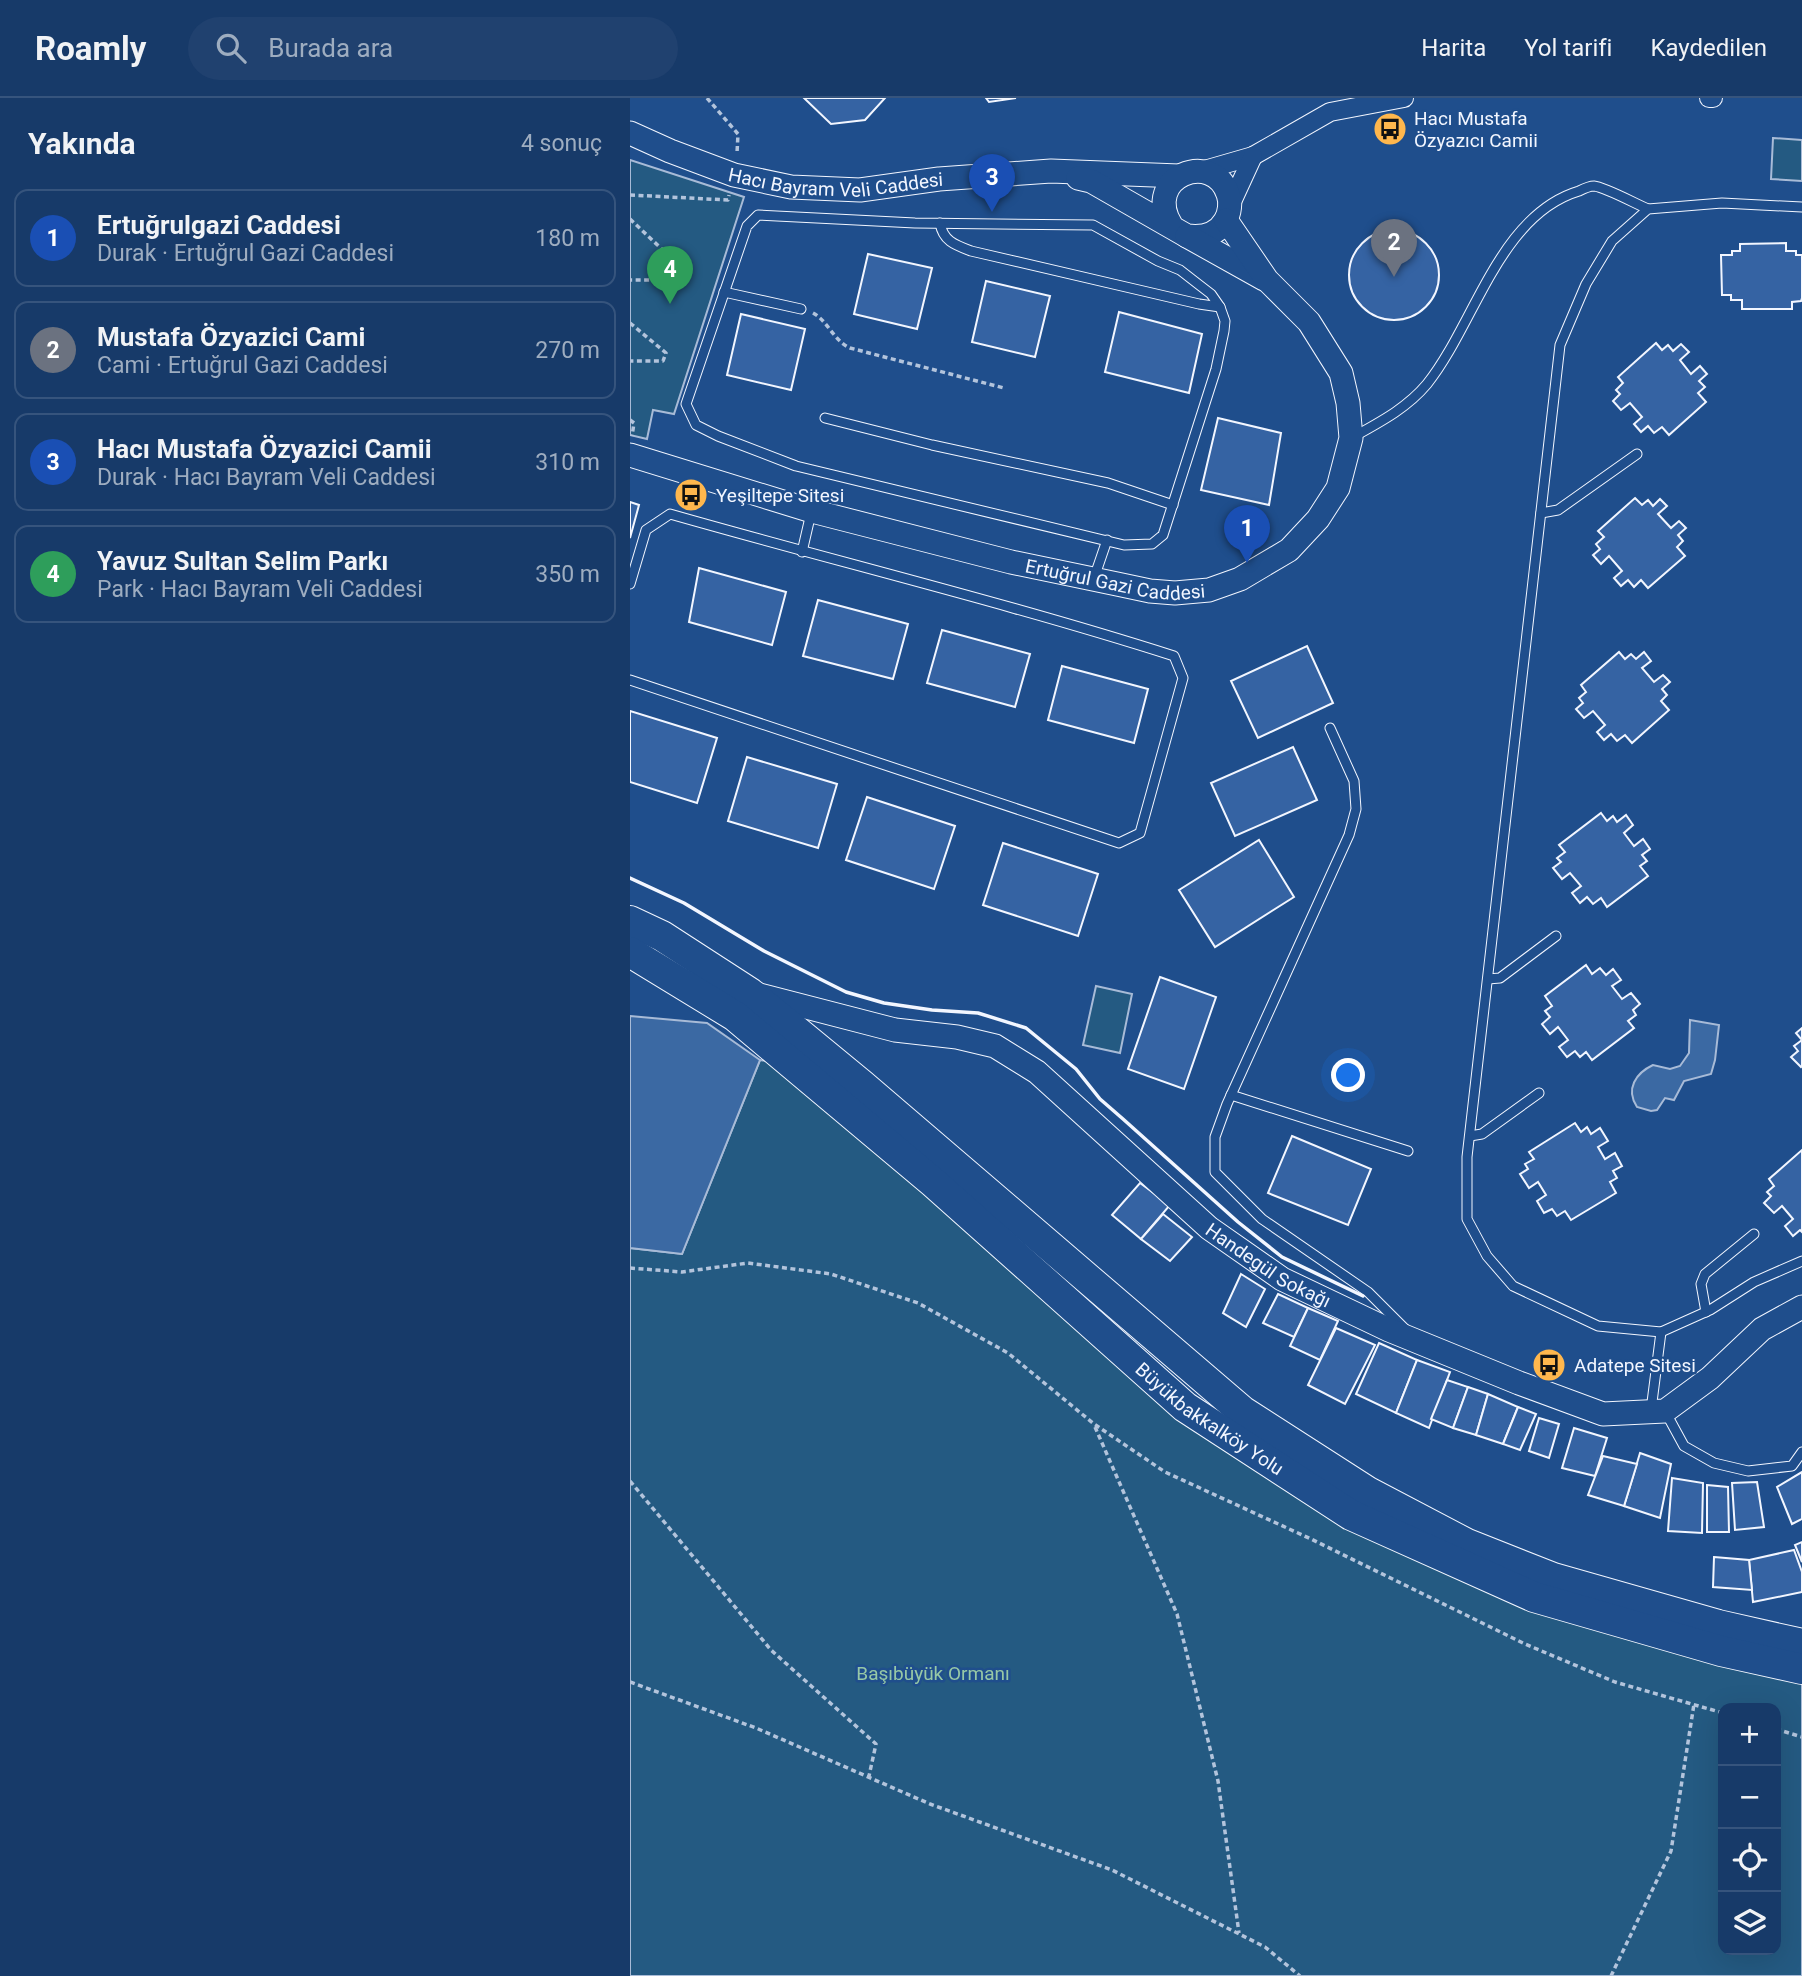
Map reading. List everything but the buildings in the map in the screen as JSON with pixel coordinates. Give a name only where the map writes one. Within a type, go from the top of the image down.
[{"type":"highway","name":"Büyükbakkalköy Yolu","points":[[630,920],[662,936],[750,993],[862,1085],[1242,1411],[1368,1492],[1468,1544],[1553,1578],[1718,1625],[1802,1644]]},
{"type":"highway","name":"Büyükbakkalköy Yolu","points":[[630,952],[735,1016],[934,1183],[1185,1407],[1351,1515],[1534,1597],[1721,1651],[1802,1669]]},
{"type":"highway","points":[[711,1002],[750,993]]},
{"type":"street","points":[[1254,156],[1228,213],[1219,228],[1209,235],[1198,237],[1179,231],[1165,215],[1163,204],[1170,183],[1190,173],[1254,156],[1330,112],[1404,98]]},
{"type":"street","name":"Hacı Bayram Veli Caddesi","points":[[630,133],[734,175],[791,187],[860,190],[939,179],[1051,171]]},
{"type":"street","points":[[1051,171],[1190,173],[1219,179],[1229,196],[1228,213]]},
{"type":"street","name":"Ertuğrul Gazi Caddesi","points":[[1051,171],[1091,181],[1267,280]]},
{"type":"street","name":"Ertuğrul Gazi Caddesi","points":[[630,455],[812,511],[1011,562],[1150,591],[1175,593],[1209,590],[1240,579],[1289,550],[1318,519],[1338,488],[1351,438],[1348,403],[1341,373],[1309,322],[1267,280],[1228,213]]},
{"type":"street","name":"Handegül Sokağı","points":[[750,993],[895,1030],[957,1037],[995,1046],[1037,1072],[1220,1236],[1282,1279],[1419,1342],[1603,1414],[1658,1412]]},
{"type":"street","points":[[1658,1412],[1710,1378],[1762,1329],[1802,1307]]},
{"type":"lane","points":[[1351,438],[1394,414],[1426,385],[1459,335],[1489,277],[1529,219],[1562,196],[1594,186],[1648,209],[1722,203],[1802,207]]},
{"type":"lane","points":[[1648,209],[1612,241],[1586,284],[1560,345],[1470,1136],[1467,1219],[1487,1256],[1513,1286],[1598,1326],[1661,1332],[1706,1312],[1754,1282],[1802,1261]]},
{"type":"lane","points":[[758,215],[940,223],[1093,225],[1180,271],[1211,294],[1220,307],[1224,321],[1216,369],[1163,535],[1152,544],[1134,546],[1107,540],[796,466],[696,425],[686,404],[724,292],[747,226],[758,215]]},
{"type":"lane","points":[[940,223],[945,238],[971,251],[1220,307]]},
{"type":"lane","points":[[724,292],[800,309]]},
{"type":"lane","points":[[825,418],[932,445],[1108,483],[1173,505]]},
{"type":"lane","points":[[1541,513],[1558,510],[1637,454]]},
{"type":"lane","points":[[802,552],[812,511]]},
{"type":"lane","points":[[630,584],[646,530],[670,513],[802,552],[1089,629],[1174,656],[1183,678],[1140,833],[1119,843],[630,680]]},
{"type":"lane","points":[[1093,579],[1107,540]]},
{"type":"lane","points":[[1330,727],[1354,781],[1356,809],[1349,835],[1231,1094],[1215,1137],[1215,1172],[1262,1219],[1368,1292],[1419,1342]]},
{"type":"lane","points":[[1488,979],[1500,978],[1556,936]]},
{"type":"lane","points":[[1470,1136],[1482,1134],[1539,1093]]},
{"type":"lane","points":[[1231,1094],[1408,1151]]},
{"type":"lane","points":[[1706,1312],[1701,1284],[1705,1274],[1754,1234]]},
{"type":"lane","points":[[1661,1332],[1658,1412],[1684,1446],[1714,1463],[1748,1471],[1792,1466],[1802,1452]]},
{"type":"path","points":[[630,195],[728,200],[734,175],[738,134],[707,98]]},
{"type":"path","points":[[630,219],[687,273],[678,280],[630,280]]},
{"type":"path","points":[[800,309],[816,314],[838,341],[850,348],[1004,387]]},
{"type":"path","points":[[630,323],[666,353],[663,361],[630,361]]},
{"type":"path","points":[[630,419],[634,422],[630,445]]},
{"type":"path","points":[[630,1268],[682,1272],[748,1263],[831,1274],[906,1298],[1008,1353],[1094,1424],[1165,1472],[1311,1539],[1525,1644],[1615,1682],[1718,1711]]},
{"type":"path","points":[[1094,1424],[1177,1614],[1218,1781],[1239,1933]]},
{"type":"path","points":[[630,1481],[771,1650],[876,1744],[869,1777]]},
{"type":"path","points":[[630,1682],[757,1728],[930,1804],[1112,1870],[1265,1947],[1300,1976]]},
{"type":"path","points":[[1611,1976],[1671,1851],[1694,1704]]},
{"type":"path","points":[[1781,1731],[1802,1737]]},
{"type":"green space","points":[[1773,138],[1802,140],[1802,181],[1771,179]]},
{"type":"green space","points":[[630,160],[744,197],[674,414],[653,410],[647,439],[630,435]]},
{"type":"green space","points":[[1096,986],[1132,994],[1120,1053],[1083,1045]]},
{"type":"green space","name":"Başıbüyük Ormanı","points":[[760,1060],[777,1063],[1285,1479],[1802,1682],[1802,1976],[630,1976],[630,1248],[682,1254]]},
{"type":"shaded area","points":[[630,1016],[707,1023],[760,1060],[682,1254],[630,1248]]},
{"type":"shaded area","points":[[1690,1020],[1719,1025],[1711,1074],[1684,1081],[1674,1100],[1665,1098],[1657,1110],[1637,1107],[1632,1088],[1637,1077],[1653,1065],[1670,1069],[1680,1066],[1689,1053]]},
{"type":"wall","points":[[630,878],[684,903],[764,951],[846,992],[884,1003],[978,1013],[1026,1028],[1076,1069],[1100,1099],[1238,1222],[1282,1257],[1363,1296]]},
{"type":"place","name":"Hacı Mustafa Özyazıcı Camii","points":[[1390,129]]},
{"type":"place","name":"Hacı Mustafa Özyazici Camii","points":[[992,212]]},
{"type":"place","name":"Mustafa Özyazici Cami","points":[[1394,277]]},
{"type":"place","name":"Yavuz Sultan Selim Parkı","points":[[670,304]]},
{"type":"place","name":"Yeşiltepe Sitesi","points":[[691,495]]},
{"type":"place","name":"Ertuğrulgazi Caddesi","points":[[1247,563]]},
{"type":"place","name":"Adatepe Sitesi","points":[[1549,1365]]}]
